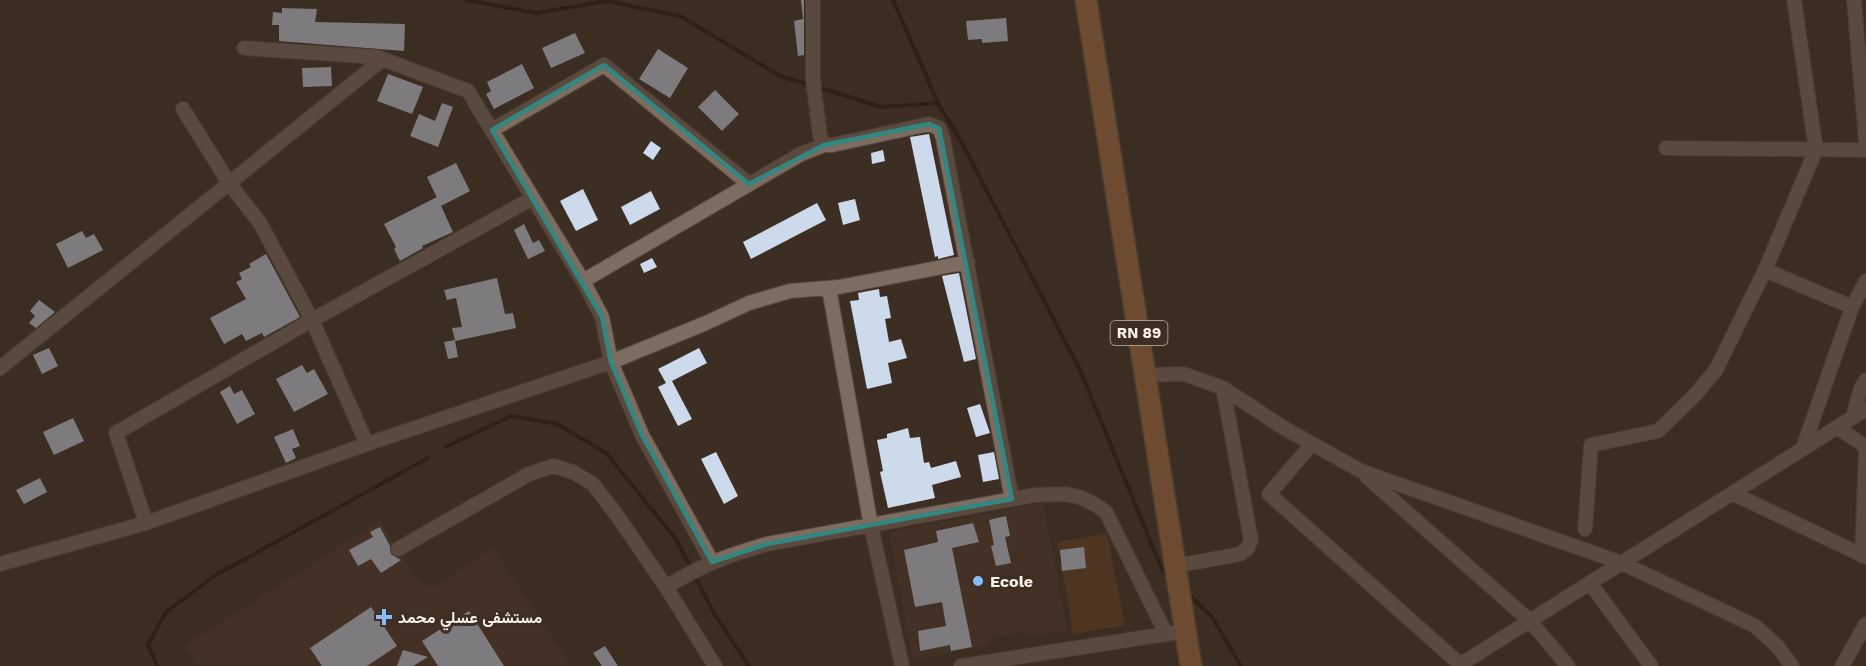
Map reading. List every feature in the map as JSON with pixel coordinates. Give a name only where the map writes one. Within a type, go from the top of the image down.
[{"type":"main road","name":"RN 89","points":[[1086,0],[1176,566],[1176,632],[1191,666]]},
{"type":"street","points":[[813,0],[813,80],[820,136],[824,145]]},
{"type":"street","points":[[1585,529],[1591,445],[1658,431],[1694,396],[1716,370],[1765,270],[1816,150],[1794,0]]},
{"type":"street","points":[[1854,0],[1863,62],[1866,142]]},
{"type":"street","points":[[244,48],[377,57],[468,92],[583,281],[602,317],[611,362],[642,435],[712,562]]},
{"type":"street","points":[[0,368],[383,59]]},
{"type":"street","points":[[492,130],[604,65],[749,184]]},
{"type":"street","points":[[183,109],[229,183],[260,223],[312,320],[367,444]]},
{"type":"street","points":[[583,281],[801,154],[824,145],[929,124],[939,128],[968,262],[1012,499]]},
{"type":"street","points":[[1666,148],[1866,150]]},
{"type":"street","points":[[146,523],[116,433],[312,320],[533,198]]},
{"type":"street","points":[[0,564],[146,523],[367,444],[611,362],[749,303],[790,291],[829,288],[968,262]]},
{"type":"street","points":[[1765,270],[1852,307]]},
{"type":"street","points":[[1803,448],[1852,307],[1866,281]]},
{"type":"street","points":[[829,288],[871,526],[902,666]]},
{"type":"street","points":[[1146,375],[1184,374],[1223,388],[1284,428],[1361,471],[1622,563],[1755,626],[1778,646],[1791,666]]},
{"type":"street","points":[[1853,417],[1866,380]]},
{"type":"street","points":[[1176,566],[1240,554],[1248,548],[1251,540],[1223,388]]},
{"type":"street","points":[[1312,444],[1269,494],[1460,666],[1866,409]]},
{"type":"street","points":[[1732,493],[1864,557],[1866,447],[1837,427]]},
{"type":"street","points":[[398,549],[530,474],[553,466],[573,472],[593,484],[616,514],[666,587],[715,666]]},
{"type":"street","points":[[1361,471],[1530,621],[1568,666]]},
{"type":"street","points":[[666,587],[694,569],[726,556],[767,544],[1035,495],[1062,494],[1088,498],[1106,512],[1176,632],[961,666]]},
{"type":"street","points":[[1590,583],[1651,666]]},
{"type":"street","points":[[1842,666],[1866,624]]},
{"type":"highlighted area","points":[[604,65],[749,184],[824,145],[929,124],[939,128],[1012,499],[767,544],[712,562],[642,435],[611,362],[602,317],[492,130]]},
{"type":"shaded area","name":"Ecole","points":[[1043,503],[1067,630],[1031,636],[1025,632],[992,638],[988,645],[913,660],[889,532]]},
{"type":"shaded area","name":"مستشفى عسلي محمد","points":[[380,521],[417,580],[428,588],[432,588],[494,548],[571,666],[198,666],[184,646]]},
{"type":"shaded area","points":[[1107,534],[1125,625],[1073,634],[1058,542]]},
{"type":"building","points":[[801,0],[804,0],[804,55],[798,56],[794,21],[803,19]]},
{"type":"building","points":[[282,8],[317,9],[315,22],[405,24],[404,51],[279,41],[279,25],[272,25],[273,12],[282,13]]},
{"type":"building","points":[[1006,18],[1008,41],[982,43],[982,39],[968,40],[966,21]]},
{"type":"building","points":[[575,33],[585,53],[551,68],[542,48]]},
{"type":"building","points":[[658,49],[688,68],[670,98],[639,79]]},
{"type":"building","points":[[522,64],[534,88],[494,109],[486,94],[491,91],[487,82]]},
{"type":"building","points":[[331,67],[332,86],[303,87],[302,68]]},
{"type":"building","points":[[388,74],[423,87],[412,114],[377,101]]},
{"type":"building","points":[[715,90],[739,114],[722,131],[698,107]]},
{"type":"building","points":[[442,103],[453,107],[438,147],[410,136],[419,114],[435,121]]},
{"type":"building","points":[[929,134],[954,255],[938,259],[938,256],[935,257],[910,137]]},
{"type":"building","points":[[651,141],[661,148],[653,160],[643,153]]},
{"type":"building","points":[[883,150],[885,161],[872,164],[871,153]]},
{"type":"building","points":[[456,163],[470,191],[441,206],[427,177]]},
{"type":"building","points":[[583,189],[598,220],[576,231],[560,201]]},
{"type":"building","points":[[651,191],[660,209],[630,225],[621,207]]},
{"type":"building","points":[[437,197],[453,232],[422,246],[423,248],[400,261],[394,249],[396,247],[384,224]]},
{"type":"building","points":[[855,199],[860,220],[843,225],[838,203]]},
{"type":"building","points":[[817,203],[826,220],[751,259],[743,242]]},
{"type":"building","points":[[524,224],[533,243],[539,240],[545,251],[528,259],[514,230]]},
{"type":"building","points":[[82,231],[86,238],[94,234],[103,250],[68,268],[56,244]]},
{"type":"building","points":[[266,254],[300,317],[264,337],[262,333],[246,341],[242,334],[224,344],[210,318],[246,299],[236,282],[242,279],[239,273],[251,267],[249,264]]},
{"type":"building","points":[[652,258],[657,267],[644,273],[640,264]]},
{"type":"building","points":[[959,273],[976,359],[964,362],[942,276]]},
{"type":"building","points":[[497,278],[505,314],[513,313],[516,328],[455,341],[458,357],[448,359],[444,342],[455,340],[452,328],[462,327],[456,298],[447,300],[444,290]]},
{"type":"building","points":[[879,289],[880,297],[887,296],[891,318],[885,319],[889,342],[901,339],[907,358],[888,363],[892,383],[867,389],[850,301],[859,300],[858,293]]},
{"type":"building","points":[[39,300],[55,312],[36,328],[29,323],[35,316],[30,311]]},
{"type":"building","points":[[49,348],[58,366],[42,374],[33,355]]},
{"type":"building","points":[[699,348],[707,363],[672,381],[692,419],[678,426],[658,387],[666,383],[658,369]]},
{"type":"building","points":[[302,365],[307,373],[314,369],[328,394],[294,412],[276,379]]},
{"type":"building","points":[[230,386],[234,394],[242,390],[255,414],[237,424],[220,392]]},
{"type":"building","points":[[980,404],[990,433],[976,437],[967,408]]},
{"type":"building","points":[[73,418],[84,441],[54,455],[43,432]]},
{"type":"building","points":[[908,428],[910,438],[920,437],[924,463],[929,462],[931,468],[956,461],[961,477],[932,485],[935,498],[888,508],[880,472],[883,471],[877,440],[887,438],[887,434]]},
{"type":"building","points":[[293,429],[300,446],[292,449],[296,458],[286,463],[274,437]]},
{"type":"building","points":[[716,452],[738,496],[724,504],[701,459]]},
{"type":"building","points":[[994,452],[999,479],[983,482],[978,455]]},
{"type":"building","points":[[40,478],[47,492],[24,504],[16,490]]},
{"type":"building","points":[[1006,516],[1010,536],[1005,537],[1011,563],[996,566],[991,546],[994,545],[989,520]]},
{"type":"building","points":[[973,523],[979,542],[952,548],[972,647],[951,651],[950,645],[920,651],[918,631],[946,626],[942,602],[915,607],[904,550],[938,542],[936,531]]},
{"type":"building","points":[[380,527],[390,546],[391,554],[401,560],[381,573],[371,559],[358,566],[349,550],[373,537],[370,532]]},
{"type":"building","points":[[1084,547],[1086,568],[1062,571],[1060,550]]},
{"type":"building","points":[[371,607],[397,646],[367,666],[322,666],[310,648]]},
{"type":"building","points":[[469,611],[504,666],[438,666],[422,641]]},
{"type":"building","points":[[605,646],[618,666],[602,666],[593,653]]},
{"type":"building","points":[[403,650],[428,657],[413,666],[397,666]]},
{"type":"waterway","points":[[467,0],[536,13],[607,1],[680,16],[780,76],[811,85]]},
{"type":"waterway","points":[[893,0],[938,103],[963,145],[1080,370],[1163,572],[1169,577]]},
{"type":"waterway","points":[[818,87],[881,107],[938,103]]},
{"type":"waterway","points":[[446,447],[511,416],[557,424],[606,453],[676,539],[715,615],[749,666]]},
{"type":"waterway","points":[[157,666],[148,645],[166,612],[216,575],[428,458]]},
{"type":"waterway","points":[[1188,594],[1212,617],[1241,666]]},
{"type":"place","name":"Ecole","points":[[978,581]]},
{"type":"place","name":"مستشفى عسلي محمد","points":[[384,617]]}]
